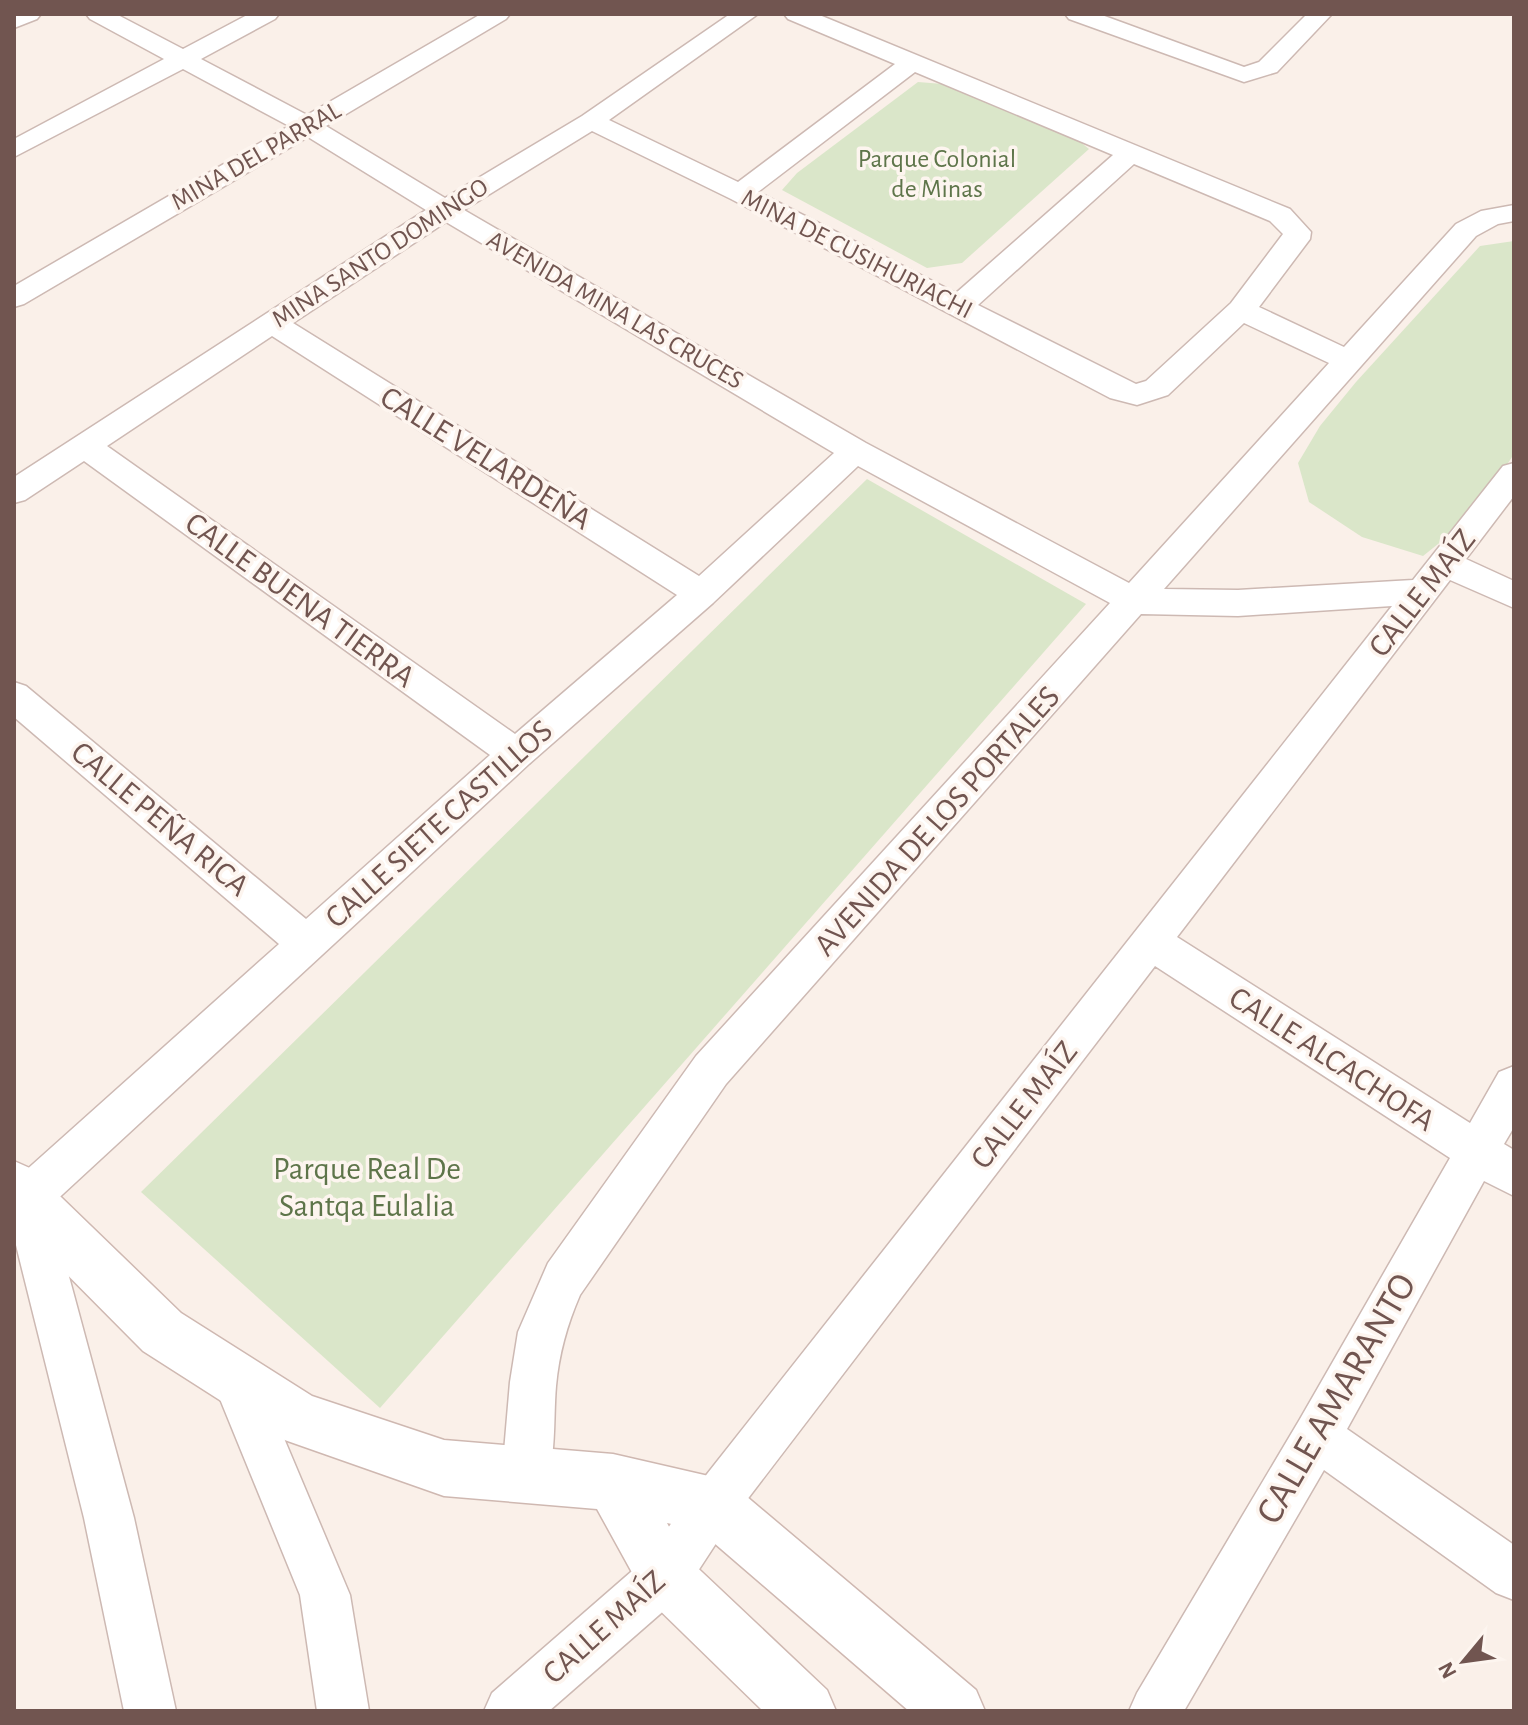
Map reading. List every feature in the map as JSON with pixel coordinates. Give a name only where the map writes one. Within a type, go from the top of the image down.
[{"type":"main road","points":[[20,1192],[162,1332],[298,1419],[444,1468],[613,1482],[713,1505],[955,1711]]},
{"type":"main road","points":[[613,1482],[665,1576],[806,1711]]},
{"type":"street","points":[[14,21],[29,14]]},
{"type":"street","name":"AVENIDA MINA LAS CRUCES","points":[[98,14],[307,125],[445,210],[855,451],[1135,601]]},
{"type":"street","points":[[14,149],[267,14]]},
{"type":"street","name":"MINA DEL PARRAL","points":[[14,298],[498,14]]},
{"type":"street","name":"MINA SANTO DOMINGO","points":[[14,492],[445,210],[591,121],[746,14]]},
{"type":"street","points":[[796,14],[1280,215],[1297,232],[1296,239],[1241,310],[1347,360]]},
{"type":"street","points":[[1077,14],[1244,75],[1268,67],[1320,14]]},
{"type":"street","points":[[740,193],[913,62]]},
{"type":"street","name":"MINA DE CUSIHURIACHI","points":[[591,121],[740,193],[1121,391],[1137,395],[1157,388],[1241,310]]},
{"type":"street","points":[[959,306],[1132,152]]},
{"type":"street","name":"AVENIDA DE LOS PORTALES","points":[[526,1475],[533,1382],[541,1332],[564,1279],[711,1070],[1466,230],[1491,217],[1514,213]]},
{"type":"street","name":"CALLE VELARDEÑA","points":[[272,323],[701,594]]},
{"type":"street","name":"CALLE BUENA TIERRA","points":[[84,445],[516,754]]},
{"type":"street","name":"CALLE SIETE CASTILLOS","points":[[20,1192],[701,594],[855,451]]},
{"type":"street","name":"CALLE MAÍZ","points":[[510,1711],[665,1576],[713,1505],[1514,474]]},
{"type":"street","points":[[1135,601],[1293,602],[1434,578],[1514,595]]},
{"type":"street","name":"CALLE PEÑA RICA","points":[[14,696],[306,943]]},
{"type":"street","name":"CALLE ALCACHOFA","points":[[1151,942],[1496,1163]]},
{"type":"street","name":"CALLE AMARANTO","points":[[1155,1711],[1317,1436],[1496,1163],[1514,1086]]},
{"type":"street","points":[[20,1192],[84,1417],[150,1711]]},
{"type":"street","points":[[234,1377],[325,1595],[343,1711]]},
{"type":"street","points":[[1317,1436],[1514,1575]]},
{"type":"green space","name":"Parque Colonial de Minas","points":[[918,82],[943,84],[1078,140],[1089,149],[962,263],[927,268],[782,190],[797,173]]},
{"type":"green space","points":[[1514,241],[1514,454],[1487,495],[1458,528],[1423,556],[1362,537],[1309,502],[1298,463],[1320,426],[1356,382],[1480,246]]},
{"type":"green space","name":"Parque Real De Santqa Eulalia","points":[[867,479],[1086,604],[380,1408],[141,1192]]}]
